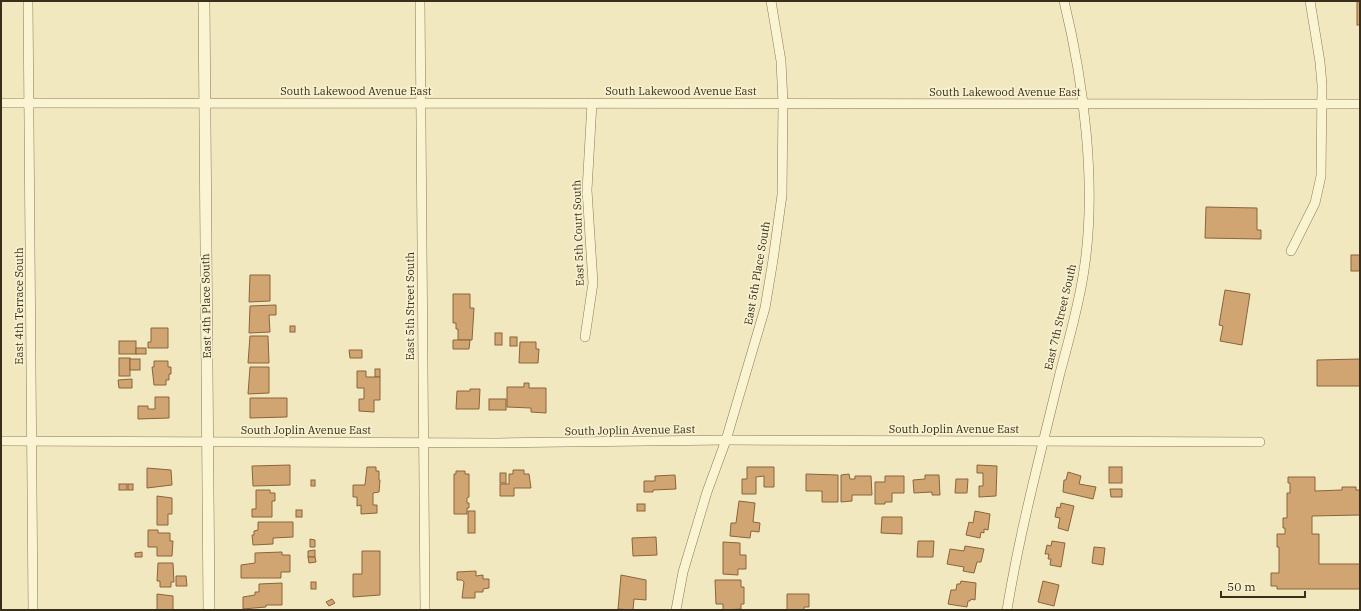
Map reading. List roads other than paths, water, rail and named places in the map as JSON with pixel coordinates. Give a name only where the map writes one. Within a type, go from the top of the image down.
[{"type":"street","name":"East 4th Terrace South","points":[[28,1],[33,610]]},
{"type":"street","name":"East 4th Place South","points":[[204,1],[209,610]]},
{"type":"street","name":"East 5th Street South","points":[[420,1],[425,610]]},
{"type":"street","name":"East 5th Place South","points":[[676,610],[682,572],[707,492],[726,440],[765,308],[773,260],[782,195],[784,104],[781,61],[771,1]]},
{"type":"street","name":"East 7th Street South","points":[[1006,610],[1017,547],[1044,441],[1084,269],[1089,204],[1083,104],[1074,41],[1064,1]]},
{"type":"street","points":[[1291,251],[1315,203],[1322,169],[1323,103],[1320,62],[1310,1]]},
{"type":"street","name":"South Lakewood Avenue East","points":[[1,103],[1360,104]]},
{"type":"street","name":"East 5th Court South","points":[[585,337],[591,308],[593,283],[587,190],[592,103]]},
{"type":"street","name":"South Joplin Avenue East","points":[[1,441],[499,443],[726,440],[1260,442]]}]
